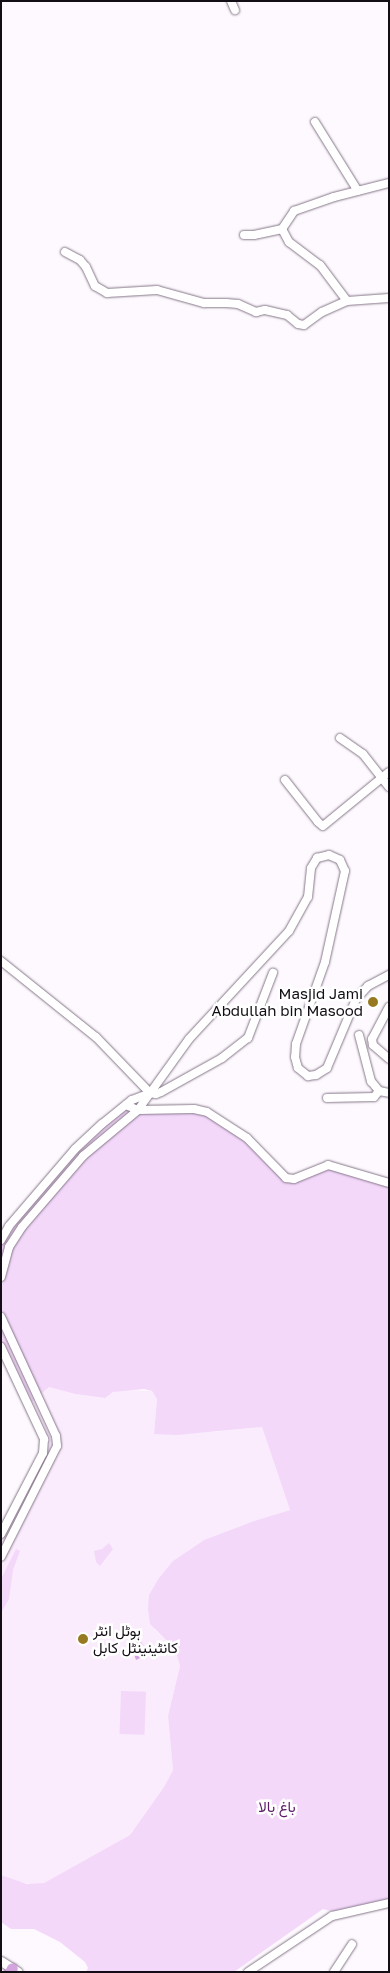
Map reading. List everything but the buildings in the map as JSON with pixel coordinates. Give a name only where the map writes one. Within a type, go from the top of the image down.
[{"type":"street","points":[[231,1],[235,10]]},
{"type":"street","points":[[316,122],[358,192]]},
{"type":"street","points":[[244,235],[254,235],[282,229],[294,211],[334,197],[389,183]]},
{"type":"street","points":[[282,229],[289,242],[320,265],[347,301]]},
{"type":"street","points":[[65,252],[80,260],[86,267],[95,286],[107,293],[157,290],[204,303],[238,304],[256,312],[265,310],[287,315],[298,324],[304,325],[322,312],[347,301],[389,298]]},
{"type":"street","points":[[340,738],[363,754],[389,787]]},
{"type":"street","points":[[285,780],[323,826],[389,772]]},
{"type":"street","points":[[1,1277],[9,1247],[22,1227],[83,1156],[138,1110],[208,1017],[289,931],[308,897],[311,868],[317,858],[329,855],[340,860],[345,871],[325,962],[296,1044],[294,1057],[298,1068],[308,1076],[316,1076],[327,1068],[356,999],[368,986],[389,975]]},
{"type":"street","points":[[1,960],[96,1038],[150,1093]]},
{"type":"street","points":[[1,1240],[9,1226],[75,1150],[126,1105],[150,1093],[156,1094],[161,1092],[222,1058],[248,1038],[273,973]]},
{"type":"street","points":[[389,1006],[372,1039],[373,1046],[389,1059]]},
{"type":"street","points":[[359,1035],[371,1081],[379,1091],[389,1093]]},
{"type":"street","points":[[327,1098],[374,1097],[379,1091]]},
{"type":"street","points":[[126,1105],[138,1110],[194,1109],[207,1112],[246,1138],[286,1178],[294,1179],[328,1165],[389,1183]]},
{"type":"street","points":[[1,1317],[44,1410],[57,1446],[1,1556]]},
{"type":"street","points":[[1,1346],[44,1439],[43,1453],[1,1534]]},
{"type":"street","points":[[34,1415],[44,1410]]},
{"type":"street","points":[[10,1516],[20,1521]]},
{"type":"street","points":[[248,1972],[332,1916],[389,1903]]},
{"type":"street","points":[[334,1972],[352,1944]]},
{"type":"street","points":[[1,1961],[14,1971]]},
{"type":"shaded area","name":"ہوٹل انٹر کانٹینینٹل کابل","points":[[49,1387],[75,1394],[104,1398],[113,1392],[123,1390],[152,1391],[157,1399],[154,1434],[213,1432],[262,1427],[290,1510],[204,1540],[173,1561],[154,1629],[175,1649],[180,1666],[168,1716],[173,1770],[164,1787],[130,1835],[44,1883],[37,1885],[15,1881],[1,1875],[1,1534],[43,1453],[44,1439],[29,1405]]},
{"type":"shaded area","points":[[135,1635],[150,1653],[136,1660],[129,1639]]},
{"type":"green space","name":"باغ بالا","points":[[126,1105],[207,1112],[247,1138],[286,1178],[328,1165],[389,1183],[389,1899],[335,1912],[323,1909],[234,1972],[86,1972],[88,1968],[85,1962],[60,1942],[34,1929],[11,1929],[1,1922],[1,1875],[27,1884],[44,1883],[130,1835],[164,1787],[173,1770],[168,1716],[180,1666],[175,1649],[150,1624],[149,1595],[159,1578],[173,1561],[204,1540],[290,1510],[262,1427],[177,1435],[154,1434],[157,1399],[152,1391],[144,1389],[113,1392],[105,1398],[75,1394],[49,1387],[29,1405],[1,1347],[1,1240],[75,1149]]},
{"type":"green space","points":[[109,1543],[113,1549],[100,1566],[96,1562],[94,1551],[102,1549]]},
{"type":"green space","points":[[16,1549],[20,1551],[13,1570],[9,1599],[1,1613],[1,1579]]},
{"type":"green space","points":[[121,1691],[146,1692],[144,1735],[119,1734]]},
{"type":"place","name":"Masjid Jami Abdullah bin Masood","points":[[373,1002]]},
{"type":"place","name":"ہوٹل انٹر کانٹینینٹل کابل","points":[[83,1639]]}]
